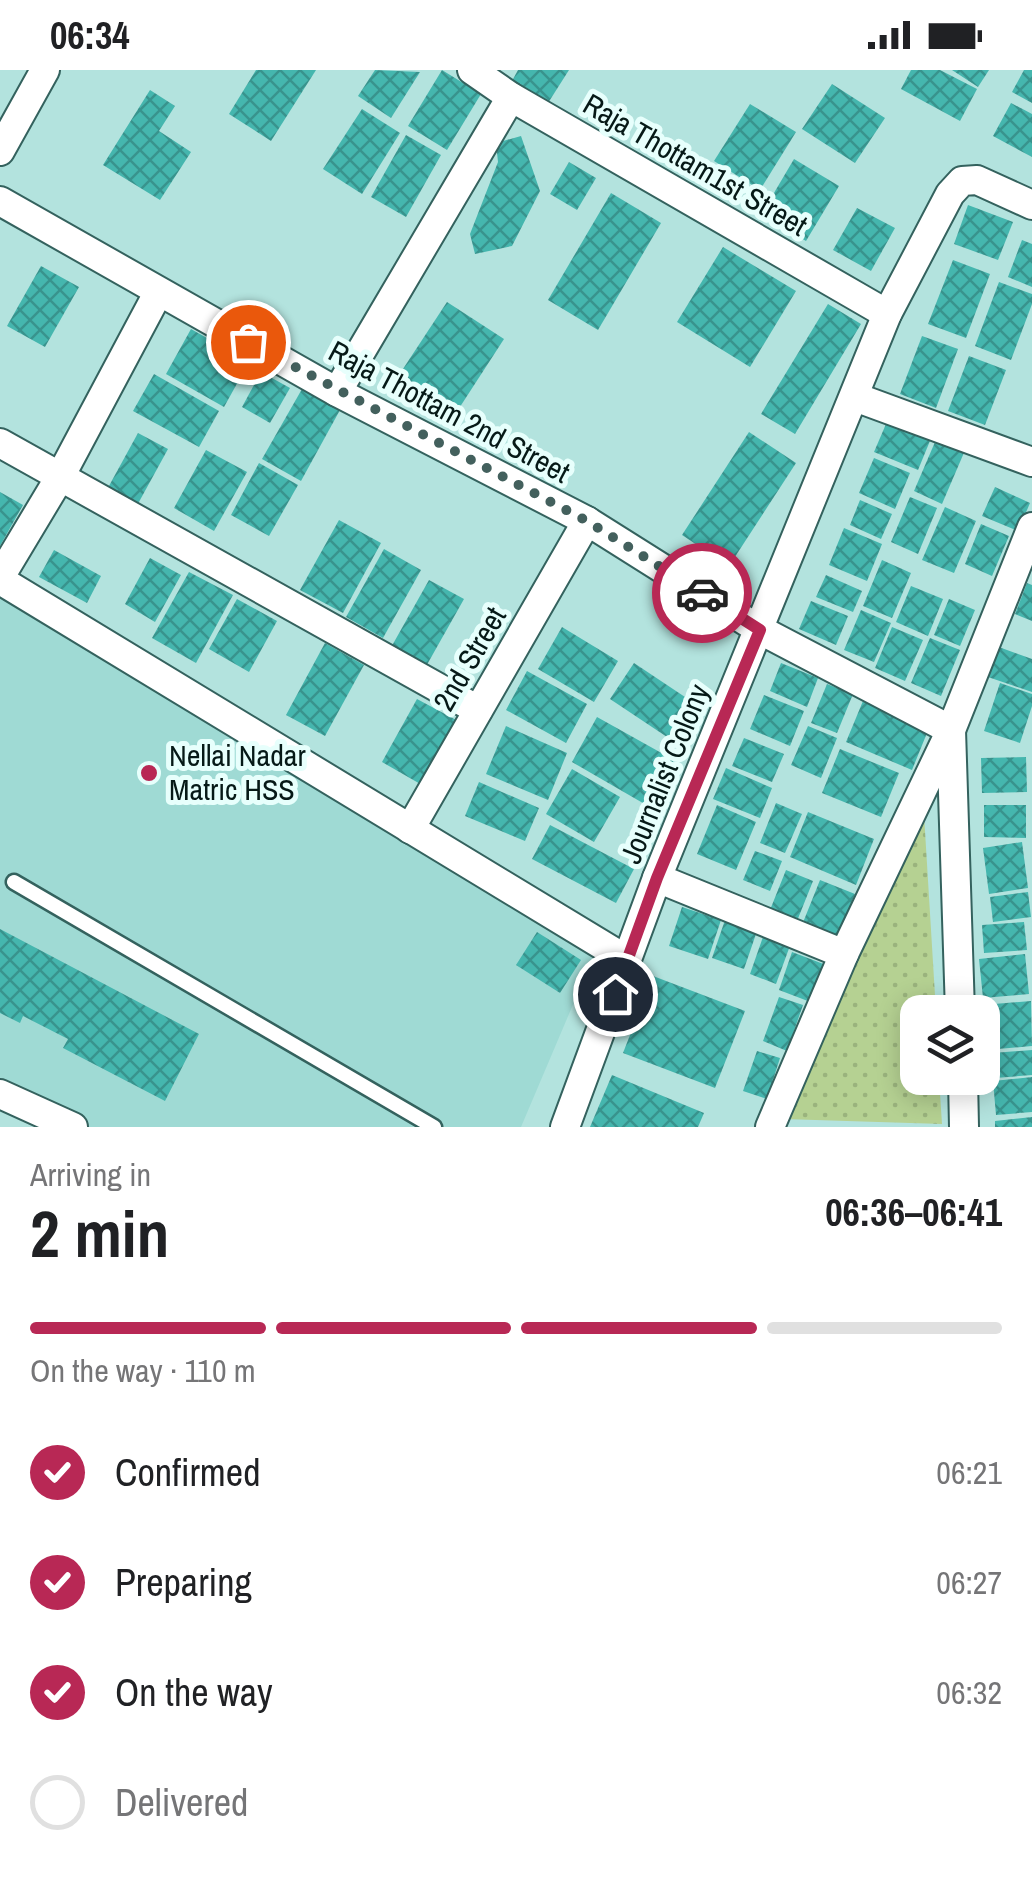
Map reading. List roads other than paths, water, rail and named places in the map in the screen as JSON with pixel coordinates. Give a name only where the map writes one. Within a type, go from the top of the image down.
[{"type":"street","points":[[0,151],[46,70]]},
{"type":"street","name":"Raja Thottam1st Street","points":[[482,72],[512,97],[886,314]]},
{"type":"street","points":[[337,392],[512,97]]},
{"type":"street","name":"Journalist Colony","points":[[565,1127],[657,878],[886,314],[950,194],[962,180],[977,180],[1032,205]]},
{"type":"street","name":"Raja Thottam 2nd Street","points":[[0,201],[337,392],[587,521],[760,630],[951,730]]},
{"type":"street","points":[[158,292],[60,477],[0,578],[627,960]]},
{"type":"street","points":[[855,397],[1032,462]]},
{"type":"street","points":[[0,443],[478,710]]},
{"type":"street","name":"2nd Street","points":[[410,829],[587,521]]},
{"type":"street","points":[[770,1127],[844,954],[951,730],[1032,527]]},
{"type":"street","points":[[951,730],[959,995]]},
{"type":"street","points":[[657,878],[844,954]]},
{"type":"street","points":[[0,1094],[72,1127]]},
{"type":"street","points":[[963,1095],[964,1127]]},
{"type":"lane","points":[[14,882],[434,1127]]},
{"type":"place","name":"Nellai Nadar Matric HSS","points":[[149,773]]}]
